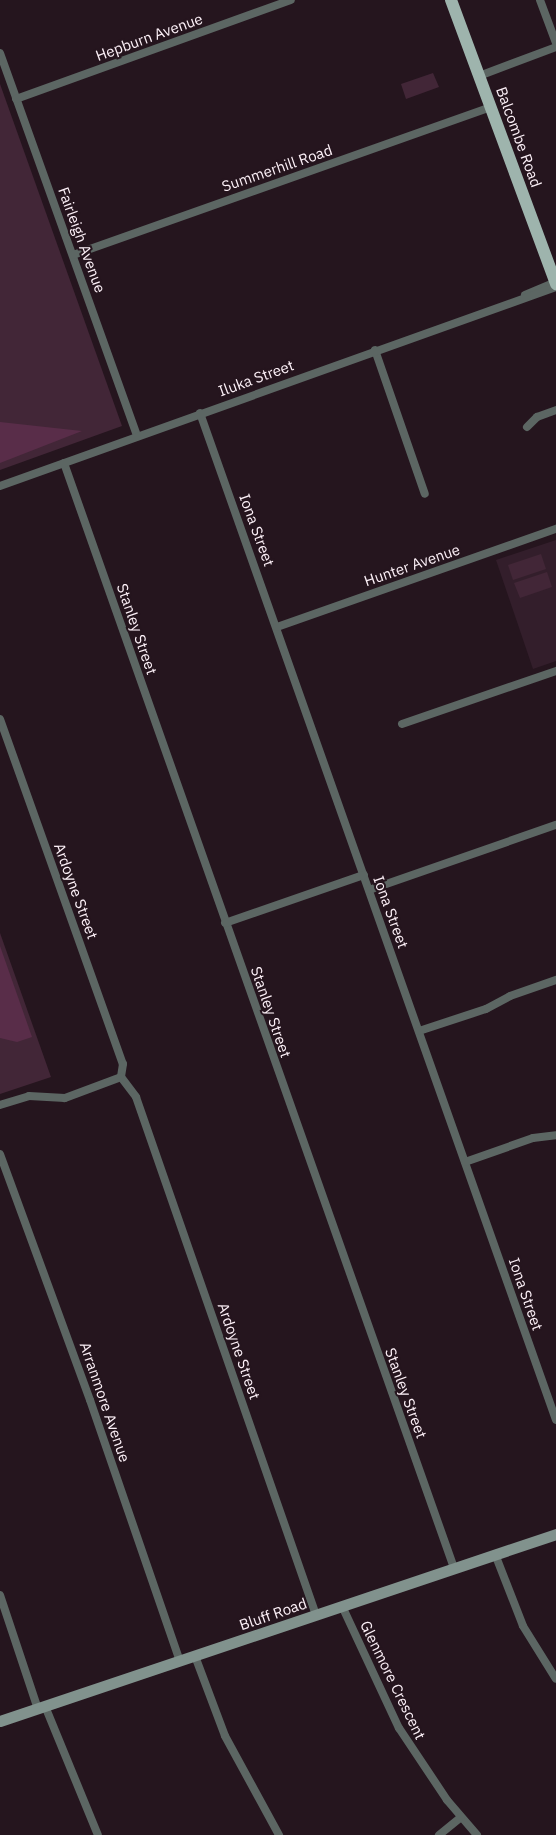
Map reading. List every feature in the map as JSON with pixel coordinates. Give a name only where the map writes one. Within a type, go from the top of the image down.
[{"type":"main road","name":"Balcombe Road","points":[[451,0],[555,280]]},
{"type":"main road","name":"Bluff Road","points":[[0,1722],[556,1534]]},
{"type":"street","name":"Hepburn Avenue","points":[[16,99],[291,0]]},
{"type":"street","points":[[540,0],[556,43]]},
{"type":"street","points":[[479,76],[556,47]]},
{"type":"street","name":"Fairleigh Avenue","points":[[0,52],[137,436]]},
{"type":"street","name":"Summerhill Road","points":[[72,255],[490,107]]},
{"type":"street","name":"Iluka Street","points":[[0,486],[521,297],[555,280]]},
{"type":"street","points":[[375,350],[425,494]]},
{"type":"street","points":[[527,427],[540,416],[556,410]]},
{"type":"street","name":"Iona Street","points":[[200,413],[556,1420]]},
{"type":"street","name":"Stanley Street","points":[[64,463],[454,1568]]},
{"type":"street","name":"Hunter Avenue","points":[[277,627],[556,529]]},
{"type":"street","points":[[402,724],[556,671]]},
{"type":"street","name":"Ardoyne Street","points":[[0,719],[123,1075],[133,1085],[316,1615]]},
{"type":"street","points":[[368,890],[556,825]]},
{"type":"street","points":[[225,923],[364,875]]},
{"type":"street","points":[[419,1031],[486,1009],[510,996],[556,980]]},
{"type":"street","points":[[2,1106],[29,1096],[65,1098],[123,1075]]},
{"type":"street","points":[[465,1162],[533,1138],[556,1135]]},
{"type":"street","name":"Arranmore Avenue","points":[[0,1154],[90,1400],[180,1661]]},
{"type":"street","points":[[495,1554],[523,1626],[556,1679]]},
{"type":"street","points":[[0,1596],[42,1707],[98,1835]]},
{"type":"street","name":"Glenmore Crescent","points":[[342,1606],[399,1728],[461,1817],[477,1835]]},
{"type":"street","points":[[194,1656],[225,1736],[279,1835]]},
{"type":"street","points":[[439,1835],[461,1817]]},
{"type":"shaded area","points":[[433,73],[439,87],[406,99],[401,84]]},
{"type":"shaded area","points":[[0,84],[122,426],[0,470]]},
{"type":"shaded area","points":[[0,422],[82,431],[0,463]]},
{"type":"shaded area","points":[[556,540],[556,661],[533,669],[496,560]]},
{"type":"shaded area","points":[[541,554],[546,569],[513,580],[508,565]]},
{"type":"shaded area","points":[[547,572],[552,587],[520,598],[514,583]]},
{"type":"shaded area","points":[[0,933],[51,1077],[0,1094]]},
{"type":"shaded area","points":[[0,946],[32,1037],[17,1042],[0,1038]]}]
